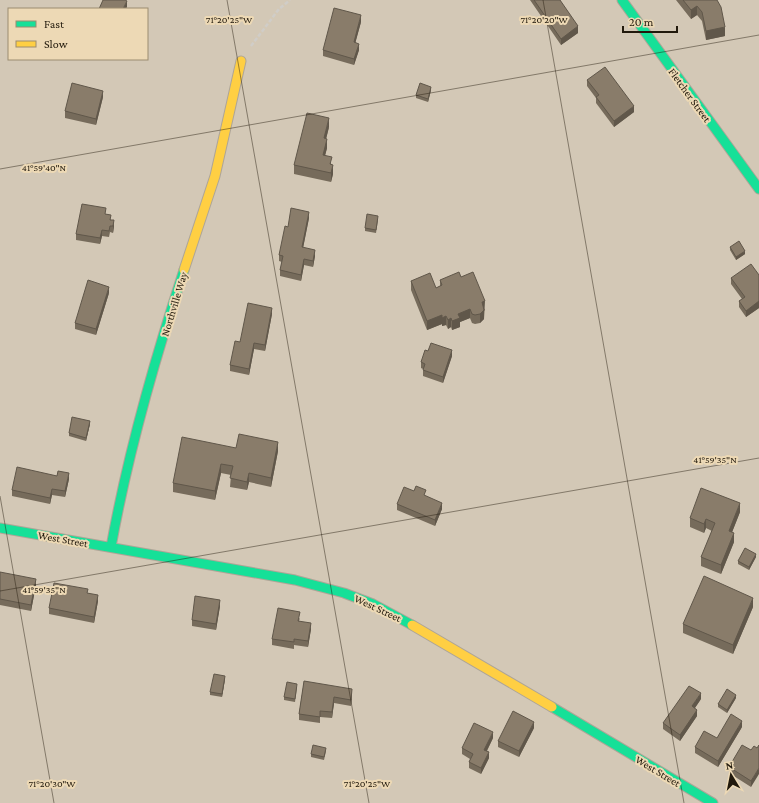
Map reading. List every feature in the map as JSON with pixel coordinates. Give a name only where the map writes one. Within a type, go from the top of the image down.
[{"type":"street","name":"Fletcher Street","points":[[622,0],[759,190]]},
{"type":"street","name":"Northville Way","points":[[111,547],[117,511],[137,425],[176,295],[215,177],[241,61]]},
{"type":"street","name":"West Street","points":[[0,528],[294,580],[344,593],[373,604],[429,634],[713,803]]},
{"type":"path","points":[[241,61],[266,25],[279,9],[290,0]]},
{"type":"building","points":[[103,0],[127,1],[124,8],[99,8]]},
{"type":"building","points":[[534,0],[560,0],[578,26],[561,39]]},
{"type":"building","points":[[683,0],[717,0],[721,7],[725,27],[706,31],[702,12],[697,6],[691,10]]},
{"type":"building","points":[[334,8],[361,15],[354,42],[359,44],[354,59],[323,50]]},
{"type":"building","points":[[605,67],[634,106],[614,121],[596,97],[599,95],[587,80]]},
{"type":"building","points":[[72,83],[103,91],[96,119],[65,111]]},
{"type":"building","points":[[420,83],[431,87],[428,99],[416,95]]},
{"type":"building","points":[[307,113],[329,118],[324,138],[327,139],[323,155],[332,157],[330,164],[333,165],[331,173],[294,165]]},
{"type":"building","points":[[82,204],[106,208],[105,214],[111,215],[110,220],[114,220],[113,226],[110,226],[109,231],[102,230],[100,238],[76,234]]},
{"type":"building","points":[[291,208],[309,212],[302,247],[315,250],[313,261],[304,259],[301,275],[280,270],[283,256],[279,255],[285,226],[288,227]]},
{"type":"building","points":[[367,214],[378,216],[376,230],[365,228]]},
{"type":"building","points":[[739,241],[745,251],[736,257],[730,247]]},
{"type":"building","points":[[751,264],[759,275],[759,301],[746,311],[739,301],[745,297],[731,278]]},
{"type":"building","points":[[459,272],[461,277],[473,272],[485,301],[482,302],[484,310],[480,314],[475,315],[472,314],[470,309],[458,314],[460,318],[452,321],[451,318],[448,320],[446,316],[442,318],[442,315],[427,321],[411,281],[430,273],[436,288],[442,285],[440,280]]},
{"type":"building","points":[[88,280],[109,287],[96,329],[75,323]]},
{"type":"building","points":[[248,303],[272,308],[265,345],[254,343],[249,369],[230,365],[235,341],[240,342]]},
{"type":"building","points":[[431,343],[452,350],[443,377],[423,370],[425,364],[421,362],[425,350],[428,351]]},
{"type":"building","points":[[72,417],[90,421],[86,438],[69,433]]},
{"type":"building","points":[[239,434],[278,442],[271,478],[249,473],[247,482],[230,478],[233,466],[221,464],[215,491],[173,483],[182,437],[236,448]]},
{"type":"building","points":[[17,467],[57,476],[58,471],[69,473],[65,491],[52,489],[50,498],[12,490]]},
{"type":"building","points":[[416,486],[426,490],[424,495],[442,503],[435,520],[397,504],[404,487],[414,491]]},
{"type":"building","points":[[701,488],[740,503],[729,531],[734,533],[721,565],[701,557],[715,523],[706,519],[704,524],[690,518]]},
{"type":"building","points":[[745,548],[756,554],[749,567],[738,561]]},
{"type":"building","points":[[0,572],[36,579],[31,605],[0,599]]},
{"type":"building","points":[[704,576],[753,598],[733,645],[683,624]]},
{"type":"building","points":[[54,583],[88,589],[87,593],[98,595],[94,617],[49,608]]},
{"type":"building","points":[[195,596],[220,600],[216,624],[192,620]]},
{"type":"building","points":[[278,608],[300,612],[298,621],[311,623],[308,641],[294,639],[294,642],[272,639]]},
{"type":"building","points":[[214,674],[225,676],[222,694],[210,692]]},
{"type":"building","points":[[304,681],[352,689],[351,700],[334,697],[332,712],[320,711],[320,717],[299,714]]},
{"type":"building","points":[[287,682],[297,684],[295,699],[284,697]]},
{"type":"building","points":[[689,686],[701,693],[692,706],[697,710],[680,735],[663,723]]},
{"type":"building","points":[[727,689],[736,695],[727,710],[718,704]]},
{"type":"building","points":[[513,711],[534,722],[519,751],[498,741]]},
{"type":"building","points":[[731,714],[742,721],[718,761],[695,747],[704,731],[717,738]]},
{"type":"building","points":[[474,723],[493,732],[484,750],[489,752],[481,768],[469,762],[473,754],[462,748]]},
{"type":"building","points":[[313,745],[326,748],[324,757],[311,754]]},
{"type":"building","points":[[742,745],[751,750],[754,746],[757,748],[759,745],[759,768],[751,781],[729,767]]},
{"type":"traffic: fast","points":[[622,0],[759,189]]},
{"type":"traffic: fast","points":[[111,547],[125,477],[143,407],[162,338],[184,270]]},
{"type":"traffic: fast","points":[[0,528],[295,580],[344,593],[373,604],[412,625]]},
{"type":"traffic: fast","points":[[552,707],[713,803]]},
{"type":"traffic: slow","points":[[184,270],[215,176],[241,61]]},
{"type":"traffic: slow","points":[[412,625],[552,707]]}]
